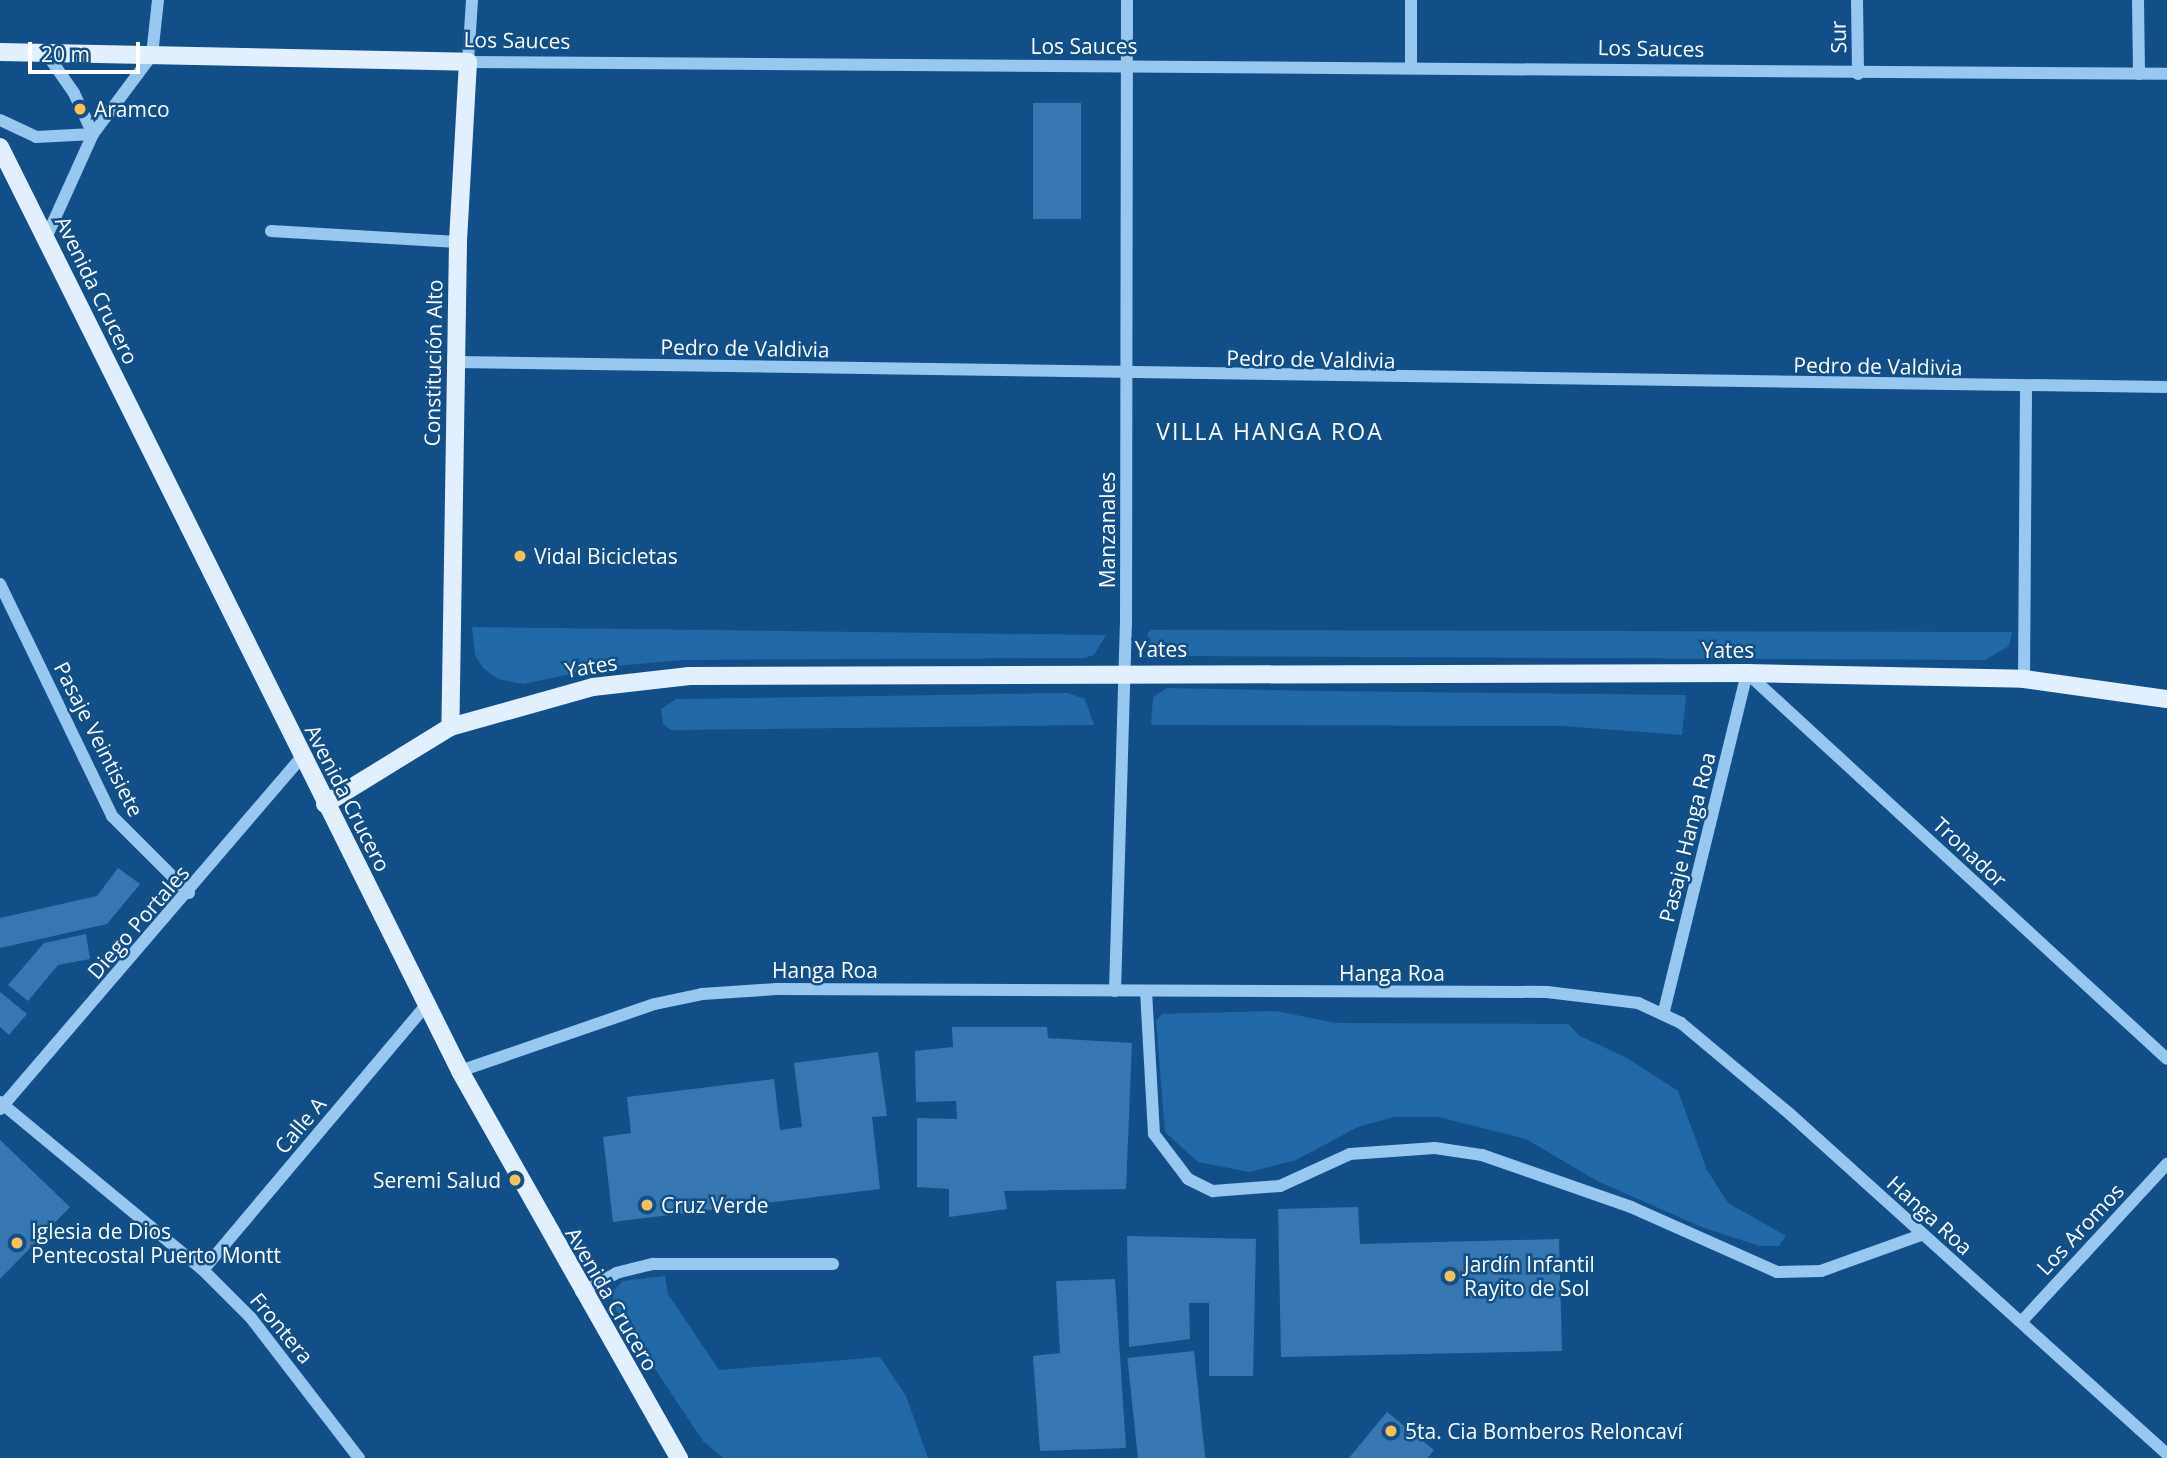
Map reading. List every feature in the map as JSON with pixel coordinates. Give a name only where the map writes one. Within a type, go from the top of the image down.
[{"type":"main road","name":"Los Sauces","points":[[0,52],[44,50],[468,62]]},
{"type":"main road","name":"Constitución Alto","points":[[450,727],[458,242],[468,62]]},
{"type":"main road","name":"Avenida Crucero","points":[[0,147],[460,1071],[581,1292],[679,1458]]},
{"type":"main road","name":"Yates","points":[[325,804],[450,727],[593,687],[689,676],[1125,672],[1747,673],[2024,679],[2167,699]]},
{"type":"street","points":[[46,238],[93,134],[152,55],[158,0]]},
{"type":"street","name":"Constitución Alto","points":[[468,62],[471,0]]},
{"type":"street","name":"Manzanales","points":[[1115,991],[1125,672],[1127,0]]},
{"type":"street","points":[[1411,0],[1411,68]]},
{"type":"street","name":"Sur","points":[[1857,0],[1858,74]]},
{"type":"street","points":[[2138,0],[2139,74]]},
{"type":"street","points":[[44,50],[74,93],[93,134]]},
{"type":"street","name":"Los Sauces","points":[[468,62],[2167,75]]},
{"type":"street","points":[[0,120],[36,137],[93,134]]},
{"type":"street","points":[[271,232],[458,242]]},
{"type":"street","name":"Pedro de Valdivia","points":[[456,362],[1127,376],[2167,387]]},
{"type":"street","points":[[2024,679],[2026,387]]},
{"type":"street","name":"Pasaje Veintisiete","points":[[0,584],[112,816],[190,893]]},
{"type":"street","name":"Pasaje Hanga Roa","points":[[1664,1011],[1747,673]]},
{"type":"street","name":"Tronador","points":[[1747,673],[2167,1059]]},
{"type":"street","name":"Diego Portales","points":[[1,1105],[190,893],[302,757]]},
{"type":"street","name":"Hanga Roa","points":[[460,1071],[616,1015],[702,994],[777,989],[1547,992],[1613,998],[1664,1011],[1791,1115],[2167,1454]]},
{"type":"street","points":[[1146,991],[1154,1134],[1188,1179],[1213,1191],[1280,1186],[1350,1154],[1435,1148],[1482,1156],[1631,1207],[1777,1272],[1821,1271],[1921,1235]]},
{"type":"street","name":"Calle A","points":[[203,1270],[426,1004]]},
{"type":"street","name":"Frontera","points":[[1,1105],[203,1270],[250,1318],[359,1458]]},
{"type":"street","name":"Los Aromos","points":[[2022,1321],[2167,1164]]},
{"type":"street","points":[[581,1292],[616,1273],[653,1264],[833,1264]]},
{"type":"shaded area","points":[[472,627],[1106,635],[1094,655],[1084,658],[685,660],[603,667],[524,684],[498,679],[483,668],[475,655]]},
{"type":"shaded area","points":[[1151,630],[2012,632],[2009,646],[1985,660],[1175,656],[1154,648],[1147,634]]},
{"type":"shaded area","points":[[1167,688],[1686,695],[1682,735],[1562,726],[1151,725],[1153,697]]},
{"type":"shaded area","points":[[1067,693],[1085,699],[1094,725],[671,730],[663,724],[661,709],[676,699]]},
{"type":"shaded area","points":[[1276,1011],[1335,1023],[1568,1024],[1580,1036],[1627,1058],[1678,1091],[1707,1170],[1728,1203],[1786,1236],[1779,1246],[1760,1246],[1704,1228],[1597,1181],[1526,1139],[1438,1117],[1394,1117],[1358,1127],[1296,1160],[1249,1172],[1198,1162],[1165,1132],[1156,1021],[1162,1014]]},
{"type":"shaded area","points":[[665,1276],[668,1294],[719,1370],[880,1357],[906,1396],[928,1458],[723,1458],[703,1441],[616,1310],[612,1292],[623,1281]]},
{"type":"building","points":[[1033,103],[1081,103],[1081,219],[1033,219]]},
{"type":"building","points":[[118,868],[140,884],[107,924],[0,948],[0,918],[97,896]]},
{"type":"building","points":[[86,934],[90,959],[58,965],[28,1001],[8,985],[44,943]]},
{"type":"building","points":[[0,992],[27,1014],[9,1035],[0,1027]]},
{"type":"building","points":[[952,1027],[1047,1027],[1048,1038],[1132,1043],[1126,1189],[1004,1191],[1007,1209],[949,1217],[949,1189],[917,1187],[917,1118],[957,1119],[956,1101],[916,1102],[915,1051],[953,1047]]},
{"type":"building","points":[[878,1052],[887,1116],[872,1117],[880,1189],[613,1222],[603,1137],[631,1133],[627,1097],[774,1079],[780,1130],[802,1127],[794,1063]]},
{"type":"building","name":"Iglesia de Dios Pentecostal Puerto Montt","points":[[0,1140],[70,1207],[0,1279]]},
{"type":"building","points":[[1358,1207],[1360,1244],[1559,1239],[1562,1351],[1281,1357],[1278,1209]]},
{"type":"building","points":[[1127,1236],[1256,1239],[1253,1376],[1209,1376],[1209,1303],[1189,1303],[1190,1339],[1129,1347]]},
{"type":"building","points":[[1115,1279],[1126,1448],[1040,1451],[1033,1356],[1060,1353],[1056,1281]]},
{"type":"building","points":[[1194,1351],[1205,1458],[1138,1458],[1127,1358]]},
{"type":"building","name":"5ta. Cia Bomberos Reloncaví","points":[[1387,1412],[1434,1450],[1428,1458],[1349,1458]]},
{"type":"place","name":"Aramco","points":[[80,109]]},
{"type":"place","name":"Vidal Bicicletas","points":[[520,556]]},
{"type":"place","name":"Seremi Salud","points":[[515,1180]]},
{"type":"place","name":"Cruz Verde","points":[[647,1205]]},
{"type":"place","name":"Iglesia de Dios Pentecostal Puerto Montt","points":[[17,1243]]},
{"type":"place","name":"Jardín Infantil Rayito de Sol","points":[[1450,1276]]},
{"type":"place","name":"5ta. Cia Bomberos Reloncaví","points":[[1391,1431]]},
{"type":"district","name":"VILLA HANGA ROA","points":[[1270,431]]}]
